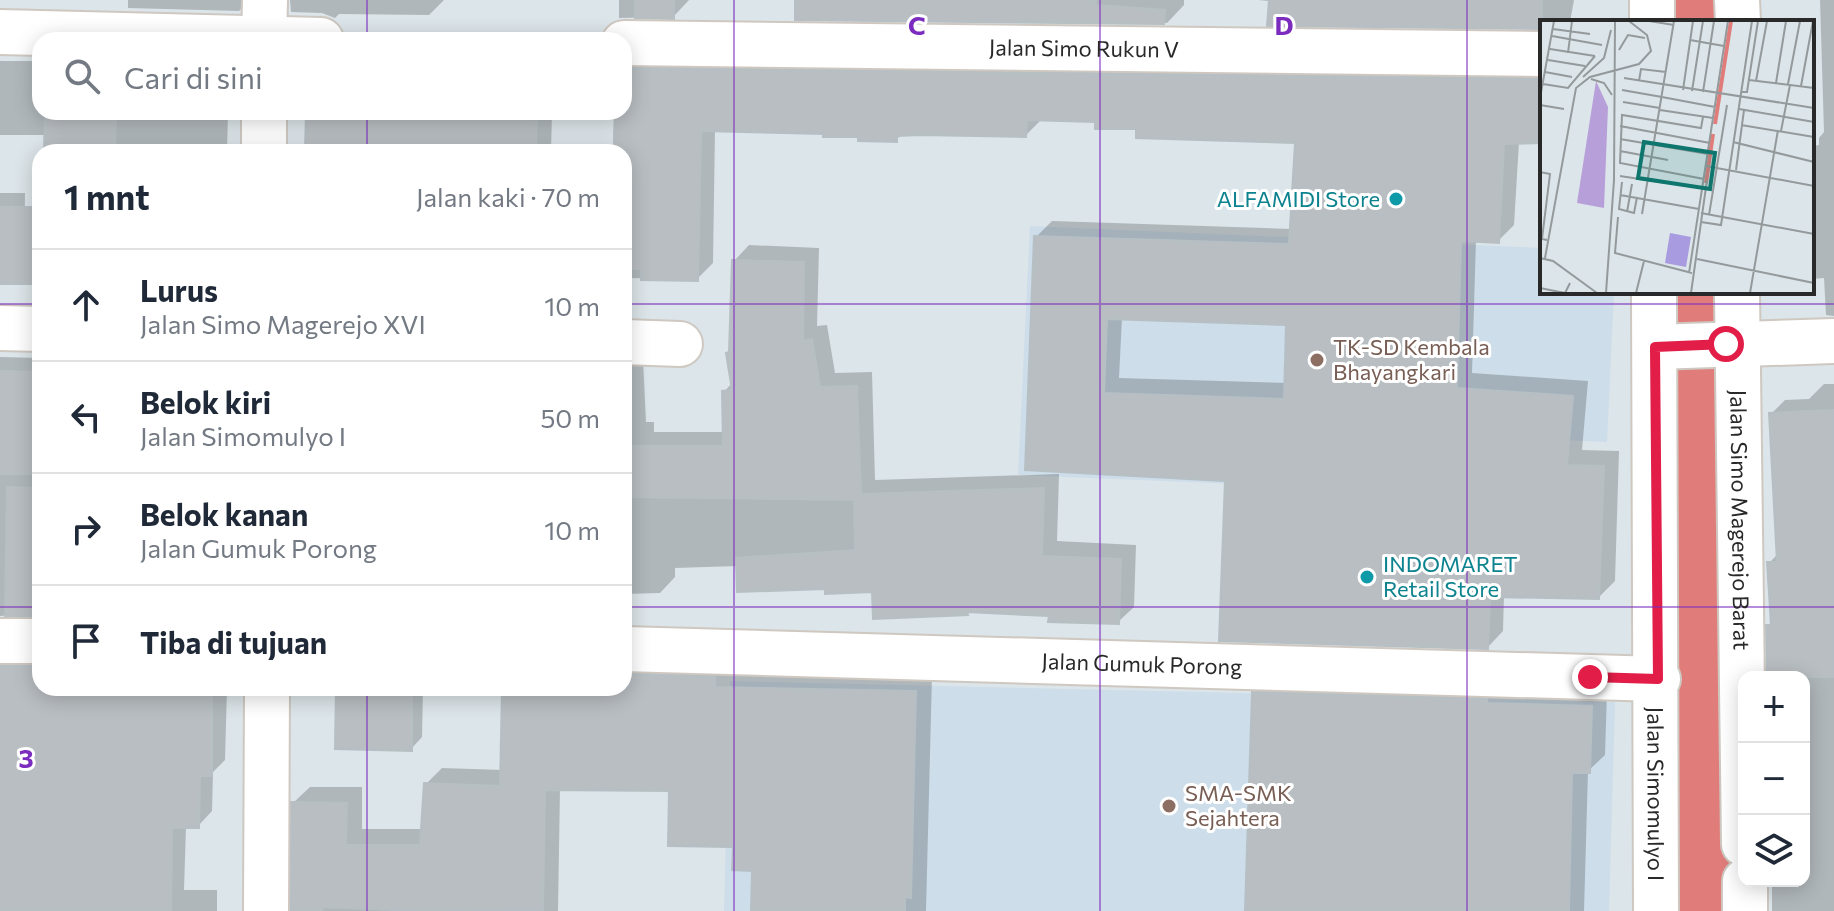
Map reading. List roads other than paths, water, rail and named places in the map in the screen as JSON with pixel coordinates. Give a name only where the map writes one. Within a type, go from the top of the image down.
[{"type":"street","points":[[264,32],[265,0]]},
{"type":"street","points":[[1737,0],[1738,20]]},
{"type":"street","points":[[0,32],[32,33]]},
{"type":"street","name":"Jalan Simo Rukun V","points":[[632,43],[1540,54]]},
{"type":"street","points":[[264,120],[264,144]]},
{"type":"street","name":"Jalan Simomulyo I","points":[[1654,294],[1660,346],[1656,911]]},
{"type":"street","name":"Jalan Simo Magerejo Barat","points":[[1737,294],[1731,344],[1743,815]]},
{"type":"street","points":[[0,328],[32,329]]},
{"type":"street","points":[[1660,346],[1834,341]]},
{"type":"street","points":[[632,342],[680,344]]},
{"type":"street","points":[[0,641],[32,641]]},
{"type":"street","name":"Jalan Gumuk Porong","points":[[632,649],[1658,679]]},
{"type":"street","points":[[266,911],[267,696]]},
{"type":"street","points":[[1745,887],[1745,911]]},
{"type":"waterway","points":[[1705,0],[1706,20]]},
{"type":"waterway","points":[[1706,911],[1708,294]]},
{"type":"place","name":"ALFAMIDI Store","points":[[1396,199]]},
{"type":"place","name":"TK-SD Kembala Bhayangkari","points":[[1317,360]]},
{"type":"place","name":"INDOMARET Retail Store","points":[[1367,577]]},
{"type":"place","name":"SMA-SMK Sejahtera","points":[[1169,806]]}]
